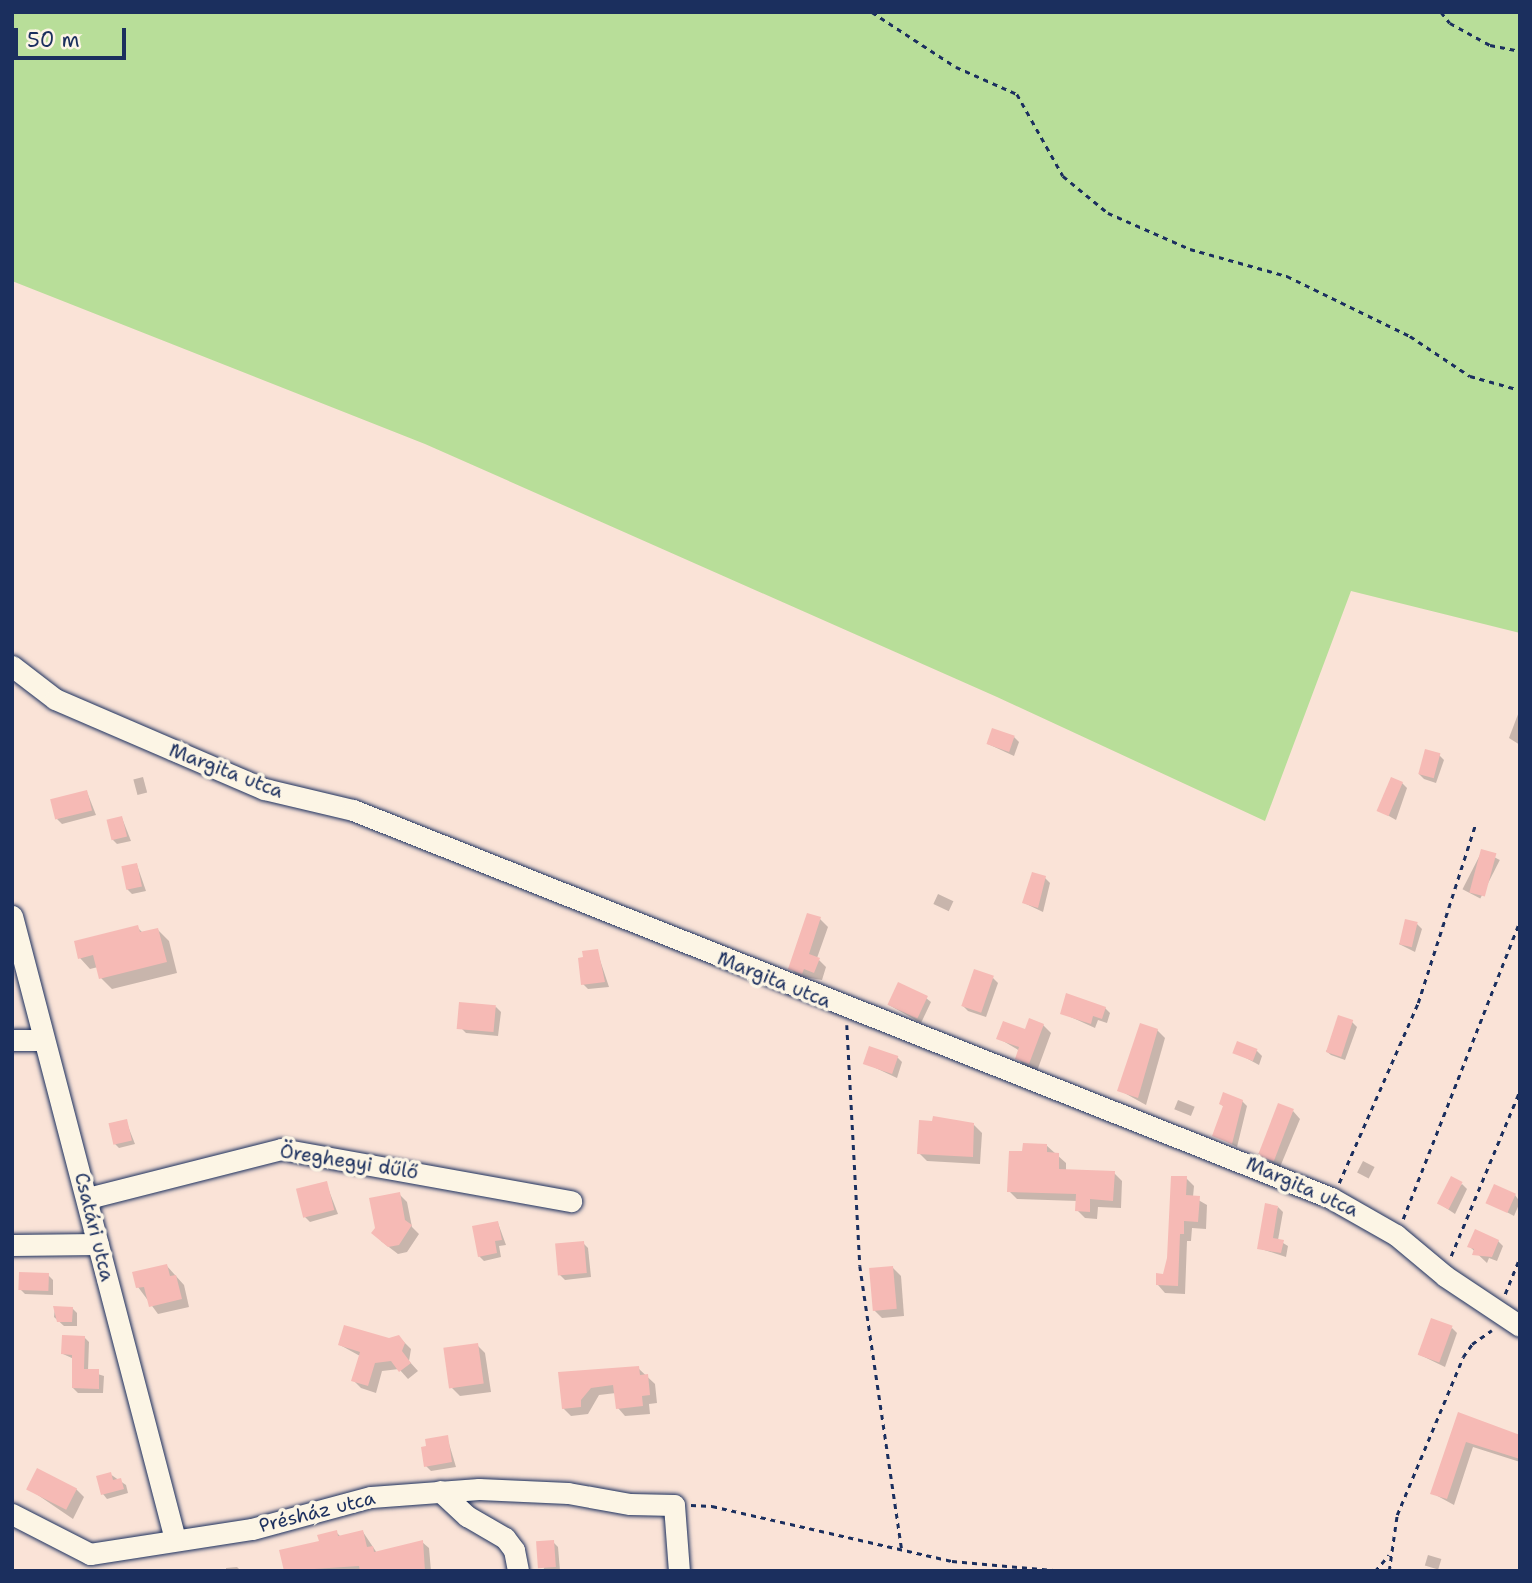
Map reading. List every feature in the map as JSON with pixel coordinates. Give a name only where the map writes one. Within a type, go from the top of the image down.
[{"type":"street","name":"Margita utca","points":[[12,666],[55,699],[264,789],[353,810],[846,1009],[1331,1198],[1396,1235],[1445,1276],[1509,1318]]},
{"type":"street","name":"Csatári utca","points":[[12,916],[41,1040],[88,1198],[174,1539]]},
{"type":"street","points":[[12,1040],[41,1040]]},
{"type":"street","name":"Öreghegyi dűlő","points":[[88,1198],[281,1149],[571,1201]]},
{"type":"street","points":[[12,1245],[99,1244]]},
{"type":"street","points":[[440,1491],[467,1516],[505,1538],[514,1550],[518,1571]]},
{"type":"street","name":"Présház utca","points":[[12,1514],[91,1562],[174,1539],[252,1529],[371,1497],[440,1491],[568,1493],[630,1504],[674,1505]]},
{"type":"street","points":[[674,1505],[679,1571]]},
{"type":"path","points":[[872,12],[956,66],[1017,94],[1063,176],[1108,213],[1190,249],[1287,276],[1410,335],[1470,376],[1520,390]]},
{"type":"path","points":[[1440,12],[1490,45],[1520,51]]},
{"type":"path","points":[[1331,1198],[1357,1148],[1418,1003],[1475,825]]},
{"type":"path","points":[[1396,1235],[1520,920]]},
{"type":"path","points":[[846,1009],[860,1266],[902,1550]]},
{"type":"path","points":[[1445,1276],[1520,1090]]},
{"type":"path","points":[[1389,1571],[1389,1555],[1400,1506],[1467,1350],[1509,1318],[1520,1257]]},
{"type":"path","points":[[674,1505],[712,1506],[952,1561],[1065,1571]]},
{"type":"path","points":[[1375,1571],[1389,1555]]},
{"type":"green space","points":[[12,12],[1520,12],[1520,633],[1351,591],[1265,821],[997,697],[425,444],[12,281]]},
{"type":"building","points":[[992,728],[1015,736],[1009,752],[986,744]]},
{"type":"building","points":[[1425,749],[1440,753],[1434,778],[1418,774]]},
{"type":"building","points":[[1391,777],[1403,782],[1389,816],[1377,811]]},
{"type":"building","points":[[87,790],[92,810],[55,820],[50,799]]},
{"type":"building","points":[[122,816],[127,836],[112,840],[106,820]]},
{"type":"building","points":[[1481,849],[1496,853],[1485,897],[1469,892]]},
{"type":"building","points":[[137,863],[142,886],[126,890],[121,866]]},
{"type":"building","points":[[1032,872],[1046,876],[1038,908],[1022,903]]},
{"type":"building","points":[[807,913],[821,917],[809,954],[820,958],[814,973],[804,969],[802,974],[788,969]]},
{"type":"building","points":[[1405,919],[1418,922],[1412,947],[1399,944]]},
{"type":"building","points":[[138,925],[140,932],[158,928],[167,962],[99,979],[93,955],[78,959],[74,941]]},
{"type":"building","points":[[598,949],[605,982],[581,985],[578,958],[583,957],[582,951]]},
{"type":"building","points":[[974,969],[994,976],[981,1013],[961,1006]]},
{"type":"building","points":[[898,982],[928,996],[917,1019],[887,1005]]},
{"type":"building","points":[[1066,993],[1106,1007],[1102,1019],[1093,1016],[1091,1024],[1060,1014]]},
{"type":"building","points":[[459,1002],[496,1005],[494,1032],[457,1029]]},
{"type":"building","points":[[1338,1015],[1353,1020],[1341,1057],[1326,1052]]},
{"type":"building","points":[[1029,1018],[1044,1024],[1029,1064],[1015,1059],[1019,1047],[996,1039],[1003,1021],[1025,1029]]},
{"type":"building","points":[[1140,1023],[1158,1029],[1138,1098],[1117,1091]]},
{"type":"building","points":[[1237,1041],[1258,1049],[1253,1061],[1232,1053]]},
{"type":"building","points":[[869,1046],[898,1056],[892,1074],[863,1064]]},
{"type":"building","points":[[1223,1092],[1243,1100],[1232,1144],[1212,1136],[1223,1106],[1219,1104]]},
{"type":"building","points":[[1278,1103],[1294,1109],[1274,1161],[1258,1155]]},
{"type":"building","points":[[933,1116],[974,1123],[973,1157],[917,1154],[919,1120],[932,1121]]},
{"type":"building","points":[[127,1119],[132,1140],[113,1145],[108,1123]]},
{"type":"building","points":[[1023,1143],[1047,1144],[1047,1152],[1059,1153],[1059,1169],[1115,1171],[1113,1201],[1090,1199],[1090,1212],[1075,1211],[1076,1194],[1007,1192],[1009,1151],[1022,1151]]},
{"type":"building","points":[[1171,1176],[1187,1176],[1186,1195],[1200,1196],[1198,1222],[1184,1221],[1184,1234],[1180,1234],[1178,1286],[1156,1285],[1156,1273],[1163,1274],[1167,1258]]},
{"type":"building","points":[[1451,1176],[1463,1182],[1449,1210],[1437,1204]]},
{"type":"building","points":[[327,1181],[334,1210],[303,1218],[296,1189]]},
{"type":"building","points":[[1494,1184],[1516,1194],[1507,1213],[1485,1203]]},
{"type":"building","points":[[400,1192],[405,1220],[412,1225],[399,1245],[388,1247],[371,1233],[375,1228],[369,1198]]},
{"type":"building","points":[[1265,1203],[1278,1206],[1273,1238],[1284,1240],[1281,1253],[1257,1249]]},
{"type":"building","points":[[498,1221],[502,1240],[495,1241],[497,1253],[478,1257],[472,1226]]},
{"type":"building","points":[[1475,1229],[1499,1240],[1492,1257],[1472,1255],[1474,1249],[1467,1247]]},
{"type":"building","points":[[584,1241],[587,1273],[558,1275],[555,1244]]},
{"type":"building","points":[[167,1264],[170,1276],[176,1275],[182,1299],[149,1307],[144,1287],[136,1288],[132,1272]]},
{"type":"building","points":[[893,1266],[897,1309],[873,1311],[869,1268]]},
{"type":"building","points":[[19,1272],[49,1273],[48,1291],[18,1290]]},
{"type":"building","points":[[53,1306],[73,1307],[72,1322],[57,1322]]},
{"type":"building","points":[[1431,1318],[1453,1326],[1439,1363],[1418,1355]]},
{"type":"building","points":[[344,1325],[389,1338],[399,1335],[405,1343],[402,1351],[411,1363],[399,1372],[391,1361],[375,1363],[368,1386],[351,1381],[360,1352],[338,1345]]},
{"type":"building","points":[[62,1335],[85,1336],[84,1369],[99,1369],[99,1389],[72,1388],[72,1355],[61,1354]]},
{"type":"building","points":[[478,1343],[484,1384],[449,1388],[443,1348]]},
{"type":"building","points":[[639,1366],[640,1375],[648,1374],[650,1395],[642,1396],[643,1406],[616,1409],[613,1385],[591,1388],[581,1400],[581,1407],[562,1409],[558,1372]]},
{"type":"building","points":[[1458,1412],[1520,1435],[1520,1459],[1466,1442],[1447,1499],[1430,1494]]},
{"type":"building","points":[[448,1435],[452,1462],[424,1467],[421,1447],[426,1446],[425,1439]]},
{"type":"building","points":[[37,1468],[77,1488],[66,1510],[26,1489]]},
{"type":"building","points":[[111,1472],[113,1480],[121,1478],[124,1489],[101,1495],[96,1476]]},
{"type":"building","points":[[337,1530],[338,1536],[363,1530],[367,1547],[373,1546],[374,1552],[423,1540],[425,1571],[360,1571],[359,1566],[284,1571],[279,1550],[319,1541],[317,1535]]},
{"type":"building","points":[[554,1540],[556,1567],[538,1568],[536,1541]]}]
